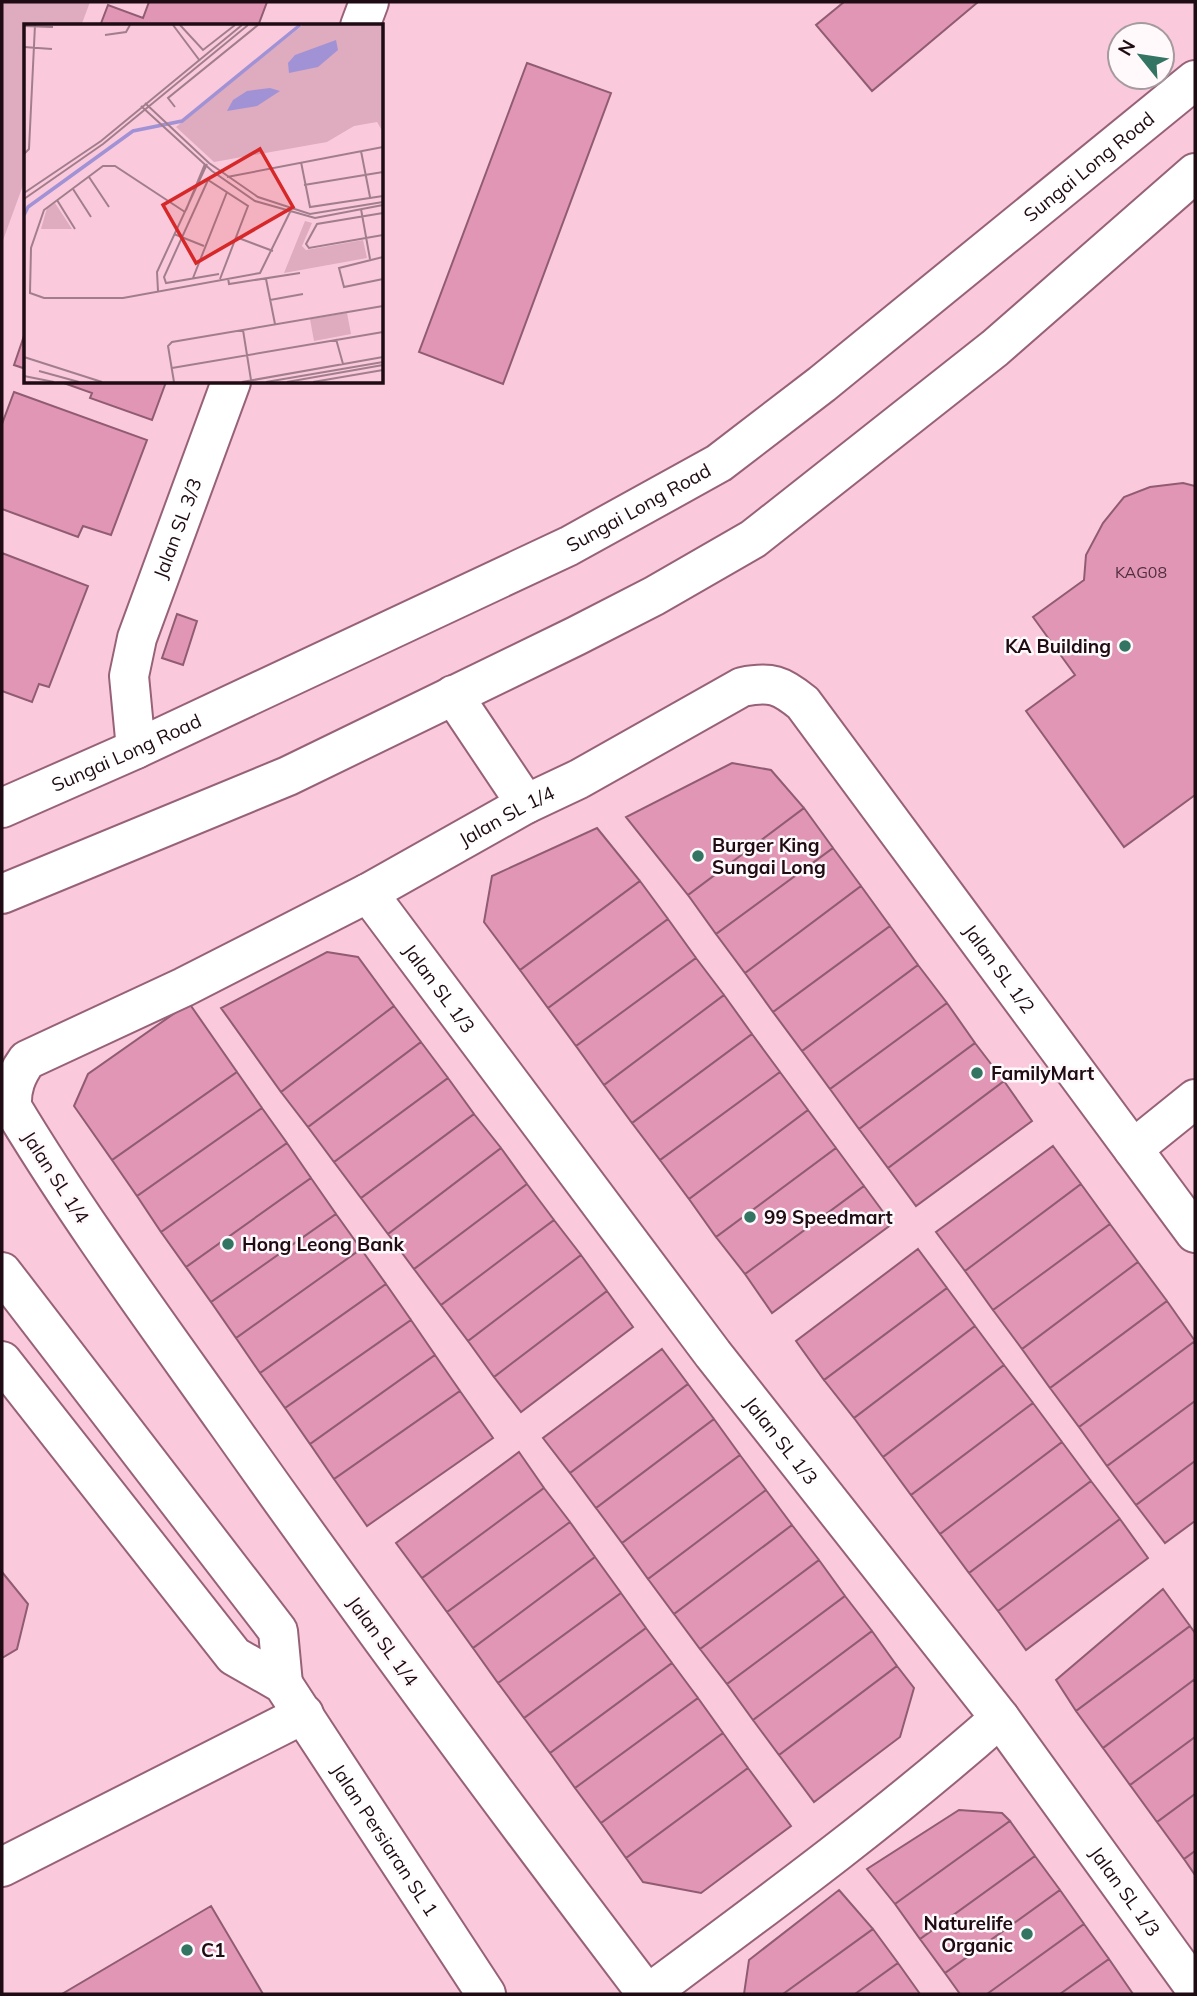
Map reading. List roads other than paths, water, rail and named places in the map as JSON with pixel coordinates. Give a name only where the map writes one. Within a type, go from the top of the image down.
[{"type":"street","points":[[361,24],[369,2]]},
{"type":"street","name":"Sungai Long Road","points":[[2,807],[136,749],[569,546],[719,463],[822,384],[1195,80]]},
{"type":"street","points":[[2,894],[288,776],[654,596],[753,539],[995,348],[1186,184]]},
{"type":"street","name":"Jalan SL 3/3","points":[[136,749],[129,676],[137,638],[231,383]]},
{"type":"street","name":"Jalan SL 1/4","points":[[648,1994],[477,1771],[328,1565],[54,1177],[12,1107],[11,1095],[14,1082],[27,1060],[184,987],[368,893],[742,687],[759,683],[775,684],[803,703]]},
{"type":"street","points":[[453,695],[526,804]]},
{"type":"street","name":"Jalan SL 1/2","points":[[803,703],[1195,1233]]},
{"type":"street","name":"Jalan SL 1/3","points":[[368,893],[713,1354],[1000,1718],[1195,1988]]},
{"type":"street","points":[[1133,1149],[1195,1099]]},
{"type":"street","points":[[2,1272],[278,1631],[294,1699]]},
{"type":"street","points":[[2,1361],[234,1656],[294,1699]]},
{"type":"street","points":[[2,1867],[294,1699]]},
{"type":"street","name":"Jalan Persiaran SL 1","points":[[294,1699],[486,1994]]},
{"type":"street","points":[[648,1994],[826,1861],[950,1762],[1000,1718]]},
{"type":"place","name":"KA Building","points":[[1125,646]]},
{"type":"place","name":"Burger King Sungai Long","points":[[698,856]]},
{"type":"place","name":"FamilyMart","points":[[977,1073]]},
{"type":"place","name":"99 Speedmart","points":[[750,1217]]},
{"type":"place","name":"Hong Leong Bank","points":[[228,1244]]},
{"type":"place","name":"Naturelife Organic","points":[[1027,1934]]},
{"type":"place","name":"C1","points":[[187,1950]]}]
